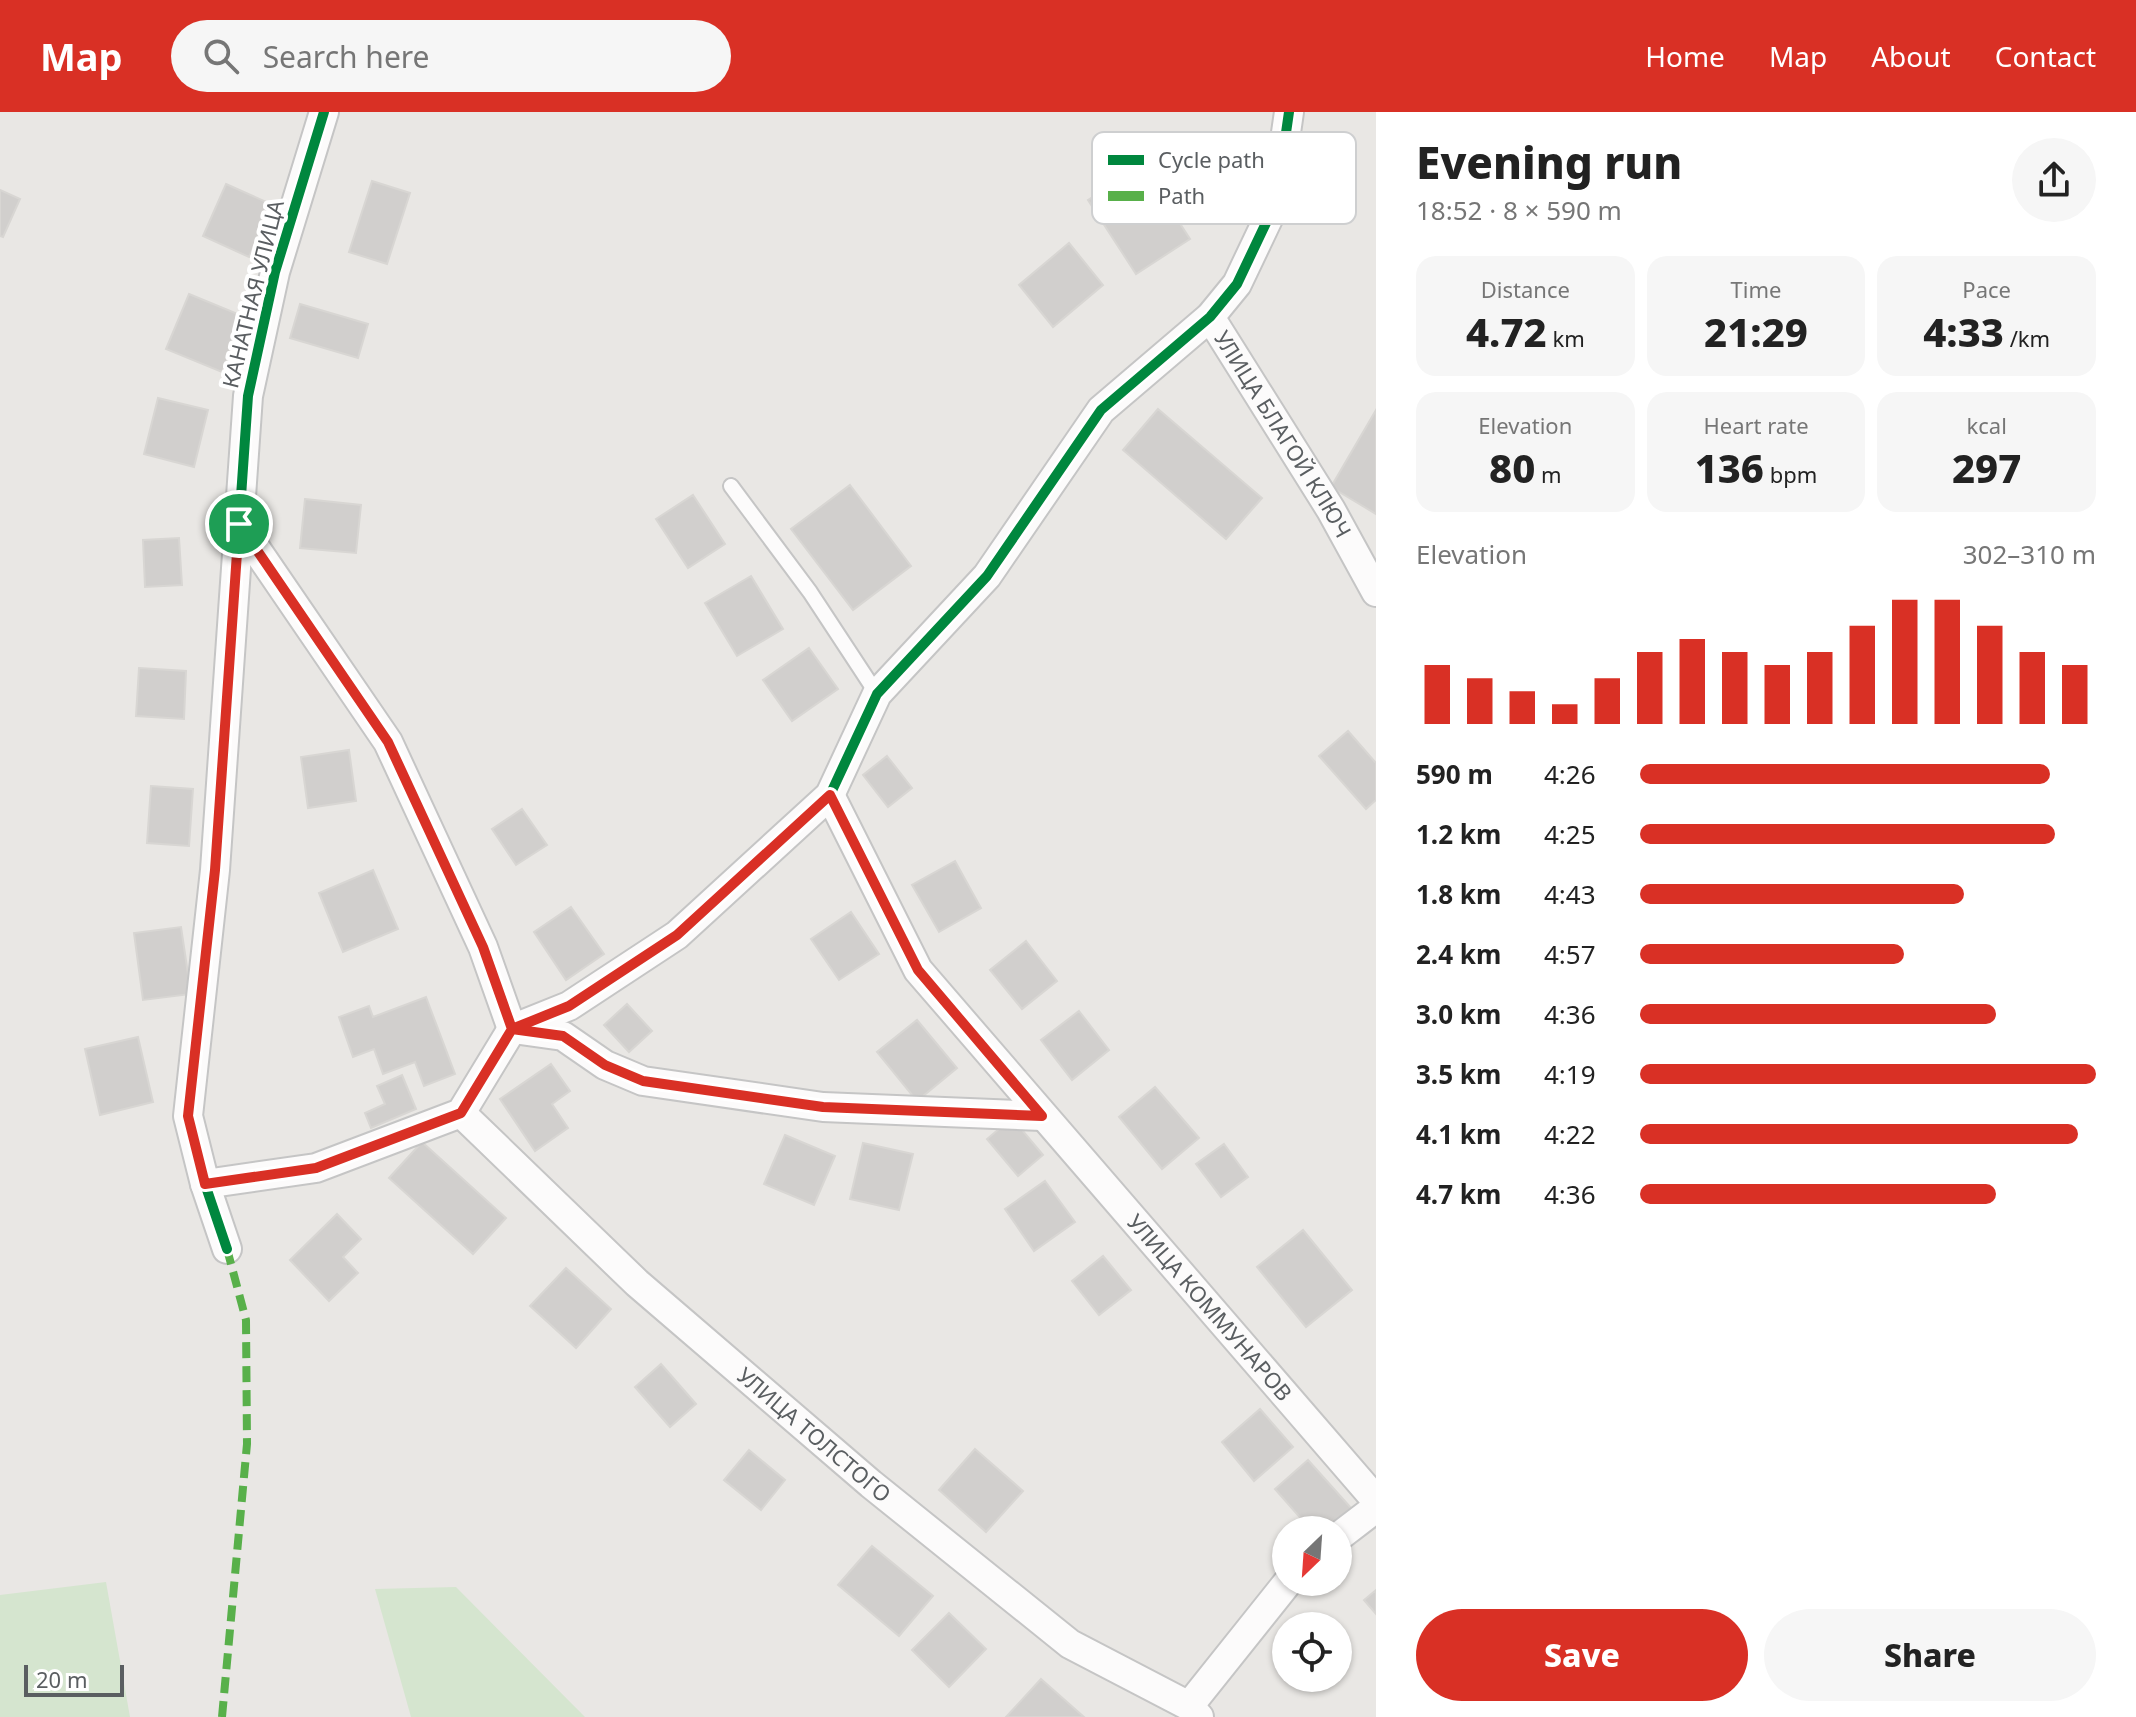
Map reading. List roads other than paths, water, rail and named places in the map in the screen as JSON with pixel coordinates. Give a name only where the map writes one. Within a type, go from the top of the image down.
[{"type":"street","name":"КАНАТНАЯ УЛИЦА","points":[[227,1249],[205,1184],[188,1116],[215,870],[248,396],[275,272],[324,112]]},
{"type":"street","name":"УЛИЦА БЛАГОЙ КЛЮЧ","points":[[1286,132],[1289,112]]},
{"type":"street","name":"УЛИЦА БЛАГОЙ КЛЮЧ","points":[[512,1029],[569,1006],[677,935],[830,795],[877,694],[987,576],[1101,410],[1210,317],[1237,284],[1266,224]]},
{"type":"street","name":"УЛИЦА БЛАГОЙ КЛЮЧ","points":[[1210,317],[1331,510],[1376,592]]},
{"type":"street","points":[[239,524],[388,742],[483,947],[512,1029]]},
{"type":"street","name":"УЛИЦА КОММУНАРОВ","points":[[830,795],[918,970],[1376,1500]]},
{"type":"street","points":[[205,1184],[316,1168],[461,1113],[512,1029]]},
{"type":"street","points":[[512,1029],[563,1036],[605,1065],[643,1081],[823,1107],[1042,1116]]},
{"type":"street","name":"УЛИЦА ТОЛСТОГО","points":[[461,1113],[637,1283],[871,1484],[1070,1644],[1194,1712]]},
{"type":"street","points":[[1352,1526],[1376,1508]]},
{"type":"street","points":[[1194,1712],[1278,1596]]},
{"type":"lane","points":[[731,486],[810,592],[877,694]]}]
